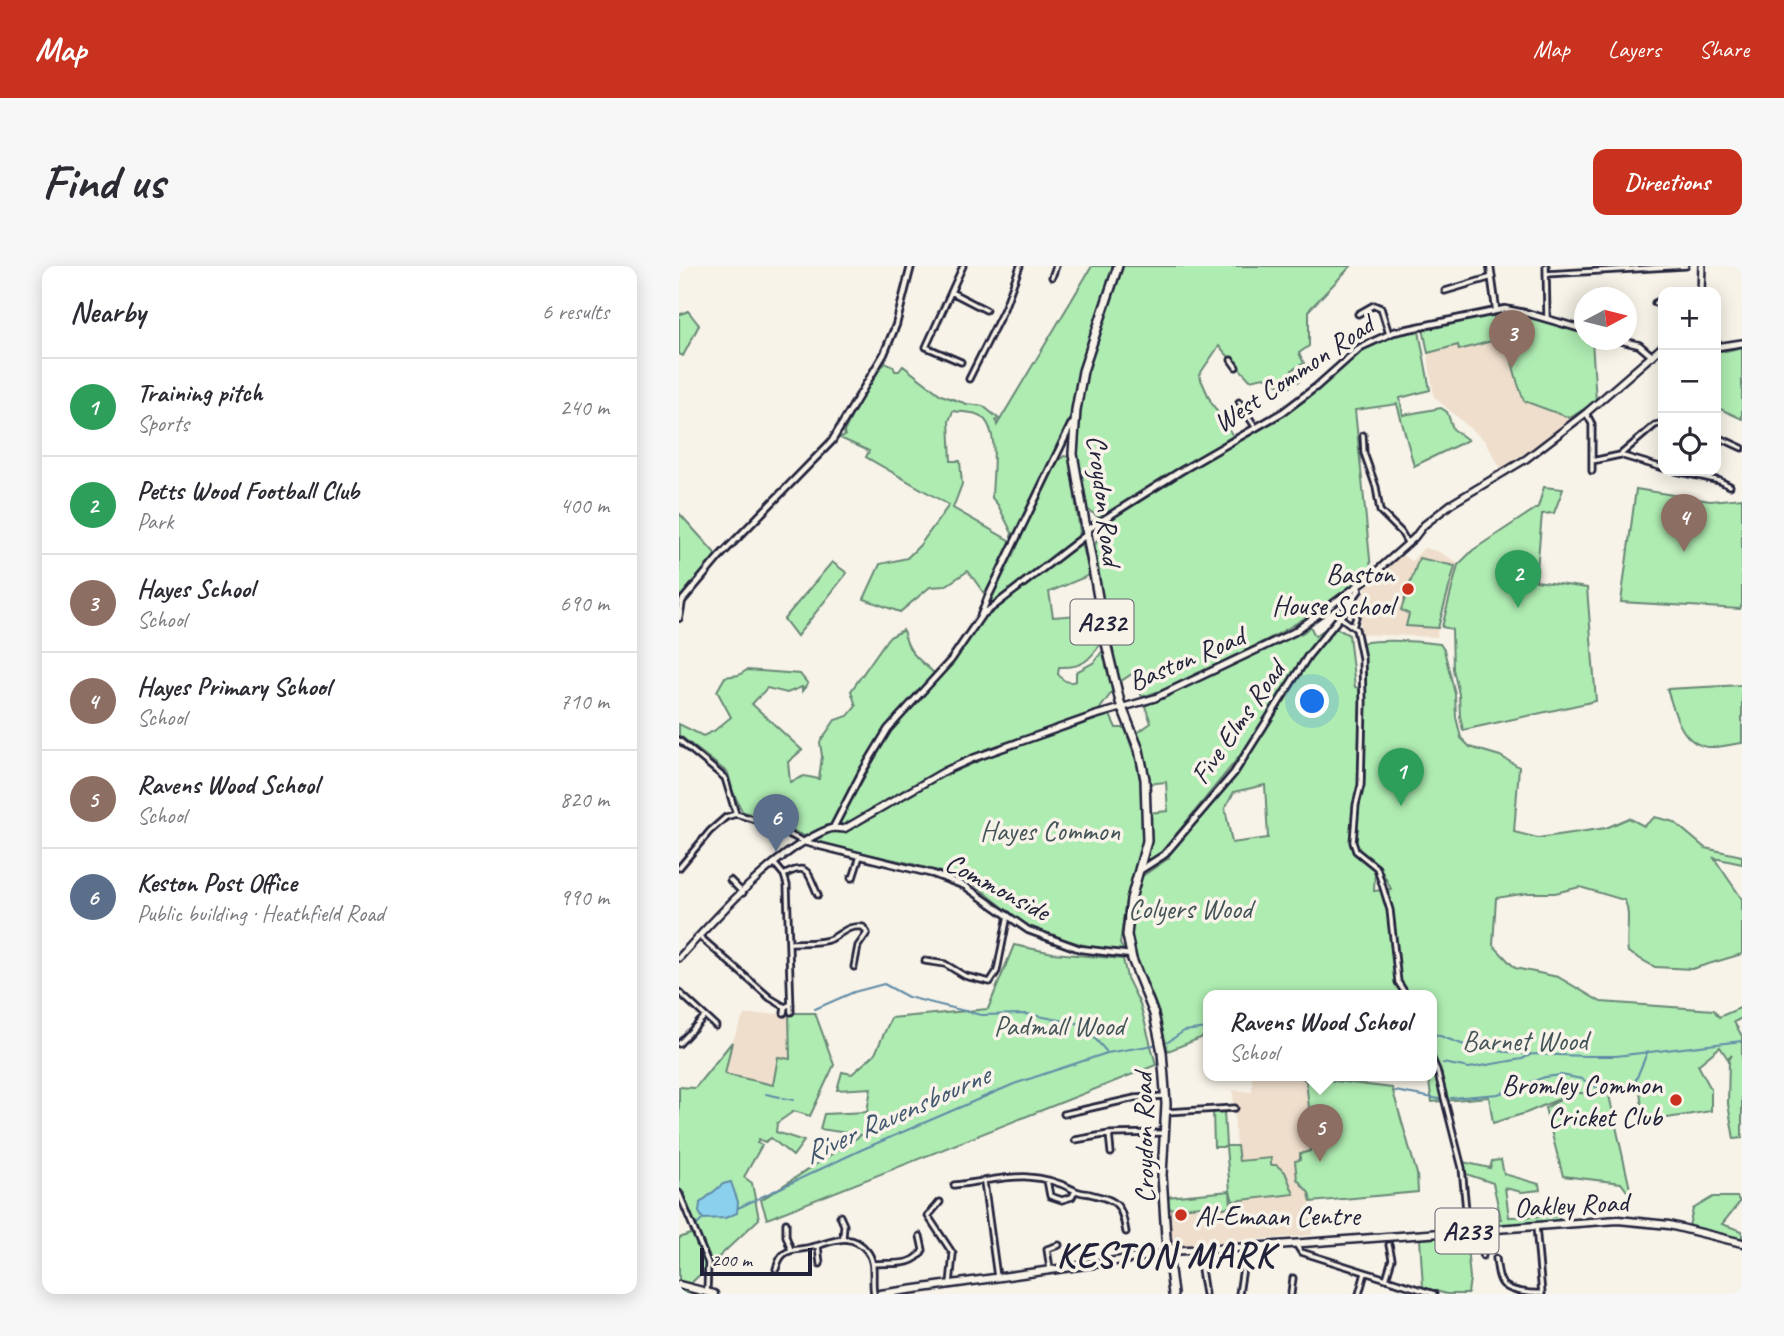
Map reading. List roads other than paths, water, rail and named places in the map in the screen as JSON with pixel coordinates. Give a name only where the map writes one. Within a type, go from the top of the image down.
[{"type":"highway","name":"Croydon Road","points":[[1118,266],[1085,365],[1075,422],[1073,454],[1106,643],[1122,708],[1139,750],[1145,779],[1147,835],[1128,915],[1127,935],[1131,955],[1159,1030],[1166,1096],[1163,1175],[1173,1294]]},
{"type":"main road","points":[[1701,287],[1702,266]]},
{"type":"main road","points":[[1721,346],[1742,342]]},
{"type":"main road","name":"Baston Road","points":[[679,958],[774,863],[804,842],[833,828],[846,828],[928,777],[1007,746],[1155,698],[1290,634],[1358,587],[1408,544],[1424,525],[1451,504],[1526,459],[1586,413],[1659,350]]},
{"type":"main road","name":"Oakley Road","points":[[1169,1253],[1605,1221],[1633,1221],[1688,1229],[1742,1243]]},
{"type":"main road","name":"A233","points":[[880,1294],[1169,1253]]},
{"type":"main road","points":[[679,1285],[711,1293]]},
{"type":"street","points":[[679,618],[680,606],[685,597],[747,526],[832,440],[884,354],[896,325],[911,266]]},
{"type":"street","points":[[961,362],[926,347],[963,266]]},
{"type":"street","points":[[969,379],[1003,309],[1020,266]]},
{"type":"street","points":[[1052,277],[1056,266]]},
{"type":"street","points":[[1490,266],[1496,309]]},
{"type":"street","points":[[1546,266],[1547,319]]},
{"type":"street","points":[[1546,274],[1686,266]]},
{"type":"street","points":[[1445,291],[1492,277]]},
{"type":"street","points":[[951,292],[986,310]]},
{"type":"street","points":[[1358,314],[1374,305],[1381,308],[1389,334]]},
{"type":"street","name":"West Common Road","points":[[833,828],[888,729],[951,660],[981,615],[1085,534],[1179,472],[1283,412],[1361,347],[1389,334],[1496,309],[1530,314],[1574,327]]},
{"type":"street","points":[[1637,345],[1652,356]]},
{"type":"street","points":[[1231,360],[1236,367]]},
{"type":"street","points":[[1239,402],[1256,428]]},
{"type":"street","points":[[1586,413],[1592,424],[1592,471]]},
{"type":"street","points":[[981,615],[1065,436],[1075,422]]},
{"type":"street","points":[[1592,461],[1620,455],[1658,424]]},
{"type":"street","points":[[1363,435],[1364,453],[1377,488],[1380,511],[1401,532],[1408,544]]},
{"type":"street","points":[[1721,438],[1742,448]]},
{"type":"street","points":[[1620,455],[1658,466]]},
{"type":"street","points":[[1694,476],[1730,486]]},
{"type":"street","name":"Five Elms Road","points":[[1139,871],[1164,855],[1234,773],[1308,656],[1340,617],[1359,590],[1358,587]]},
{"type":"street","points":[[1353,627],[1357,614]]},
{"type":"street","points":[[1340,617],[1353,627],[1359,640],[1363,675],[1361,785],[1356,805],[1353,842],[1356,852],[1377,868],[1390,909],[1398,982],[1404,990]]},
{"type":"street","points":[[679,740],[725,778],[736,814]]},
{"type":"street","points":[[679,868],[710,831],[726,817],[736,814],[769,824],[804,842]]},
{"type":"street","points":[[815,837],[814,843],[821,846]]},
{"type":"street","name":"Commonside","points":[[804,842],[919,869],[965,886],[1028,930],[1080,949],[1131,955]]},
{"type":"street","points":[[851,878],[860,855]]},
{"type":"street","points":[[774,863],[784,875],[791,1012]]},
{"type":"street","points":[[784,875],[798,867],[803,868],[818,895]]},
{"type":"street","points":[[730,880],[743,893]]},
{"type":"street","points":[[925,961],[944,964],[965,976],[990,982],[997,971],[1008,915]]},
{"type":"street","points":[[789,943],[823,941],[831,939],[846,928],[863,927],[867,933],[858,946],[854,967]]},
{"type":"street","points":[[699,936],[770,998],[785,1007]]},
{"type":"street","points":[[679,992],[716,1026]]},
{"type":"street","points":[[784,1013],[785,1007],[790,1003]]},
{"type":"street","points":[[679,1044],[705,1016]]},
{"type":"street","points":[[1437,1070],[1462,1168],[1468,1231]]},
{"type":"street","points":[[1064,1114],[1133,1099],[1166,1096]]},
{"type":"street","points":[[1166,1112],[1235,1108]]},
{"type":"street","points":[[1075,1140],[1109,1134],[1164,1133]]},
{"type":"street","points":[[1109,1134],[1111,1153]]},
{"type":"street","points":[[954,1185],[1027,1175],[1069,1186],[1075,1191],[1115,1202],[1122,1208],[1126,1232]]},
{"type":"street","points":[[1047,1180],[1050,1196],[1062,1200],[1072,1198],[1075,1191]]},
{"type":"street","points":[[984,1182],[997,1278]]},
{"type":"street","points":[[679,1193],[708,1262],[711,1293]]},
{"type":"street","points":[[940,1202],[927,1216],[953,1254],[950,1284]]},
{"type":"street","points":[[840,1216],[843,1238]]},
{"type":"street","points":[[786,1223],[786,1236],[791,1250]]},
{"type":"street","points":[[1496,1258],[1504,1286],[1542,1294],[1536,1226]]},
{"type":"street","points":[[1481,1230],[1483,1256]]},
{"type":"street","points":[[873,1264],[905,1263],[917,1259],[923,1250],[920,1236]]},
{"type":"street","points":[[776,1269],[781,1256],[791,1250],[843,1238],[854,1240],[865,1247],[873,1264],[874,1294]]},
{"type":"street","points":[[1296,1244],[1301,1252],[1434,1294]]},
{"type":"street","points":[[818,1245],[820,1264]]},
{"type":"street","points":[[1050,1270],[1047,1249],[1059,1245]]},
{"type":"street","points":[[1386,1279],[1392,1259],[1389,1245]]},
{"type":"street","points":[[1239,1294],[1246,1248]]},
{"type":"street","points":[[1200,1263],[1205,1294]]},
{"type":"street","points":[[1359,1294],[1365,1273]]},
{"type":"street","points":[[1291,1294],[1293,1278]]},
{"type":"water","points":[[731,1182],[738,1202],[737,1213],[725,1218],[703,1219],[699,1212],[700,1203],[723,1184]]},
{"type":"waterway","points":[[815,1009],[854,992],[884,984],[908,997],[981,1015],[1027,1014],[1082,1024],[1106,1051]]},
{"type":"waterway","name":"River Ravensbourne","points":[[1168,1042],[1184,1031],[1203,1029]]},
{"type":"waterway","name":"River Ravensbourne","points":[[1437,1035],[1475,1049],[1586,1056],[1616,1056],[1742,1041]]},
{"type":"waterway","name":"River Ravensbourne","points":[[738,1208],[861,1150],[1014,1084],[1107,1053],[1154,1045]]},
{"type":"waterway","points":[[1451,1098],[1498,1094],[1545,1077],[1561,1075],[1582,1079],[1596,1087],[1611,1089],[1635,1082],[1647,1053]]},
{"type":"waterway","points":[[1443,1063],[1469,1068],[1522,1059],[1530,1055]]},
{"type":"waterway","points":[[1395,1091],[1439,1099]]},
{"type":"waterway","points":[[766,1094],[780,1097]]},
{"type":"waterway","points":[[783,1098],[794,1100]]},
{"type":"waterway","points":[[692,1230],[703,1219]]},
{"type":"place","name":"Hayes School","points":[[1512,368]]},
{"type":"place","name":"Hayes Primary School","points":[[1684,552]]},
{"type":"place","name":"Baston House School","points":[[1408,589]]},
{"type":"place","name":"Petts Wood Football Club","points":[[1518,608]]},
{"type":"place","name":"Training pitch","points":[[1401,806]]},
{"type":"place","name":"Keston Post Office","points":[[776,852]]},
{"type":"place","name":"Bromley Common Cricket Club","points":[[1676,1100]]},
{"type":"place","name":"Ravens Wood School","points":[[1320,1162]]},
{"type":"place","name":"Al-Emaan Centre","points":[[1181,1215]]},
{"type":"district","name":"KESTON MARK","points":[[1166,1255]]},
{"type":"park label","name":"Hayes Common","points":[[1050,830]]},
{"type":"park label","name":"Colyers Wood","points":[[1190,908]]},
{"type":"park label","name":"Padmall Wood","points":[[1059,1025]]},
{"type":"park label","name":"Barnet Wood","points":[[1525,1040]]}]
